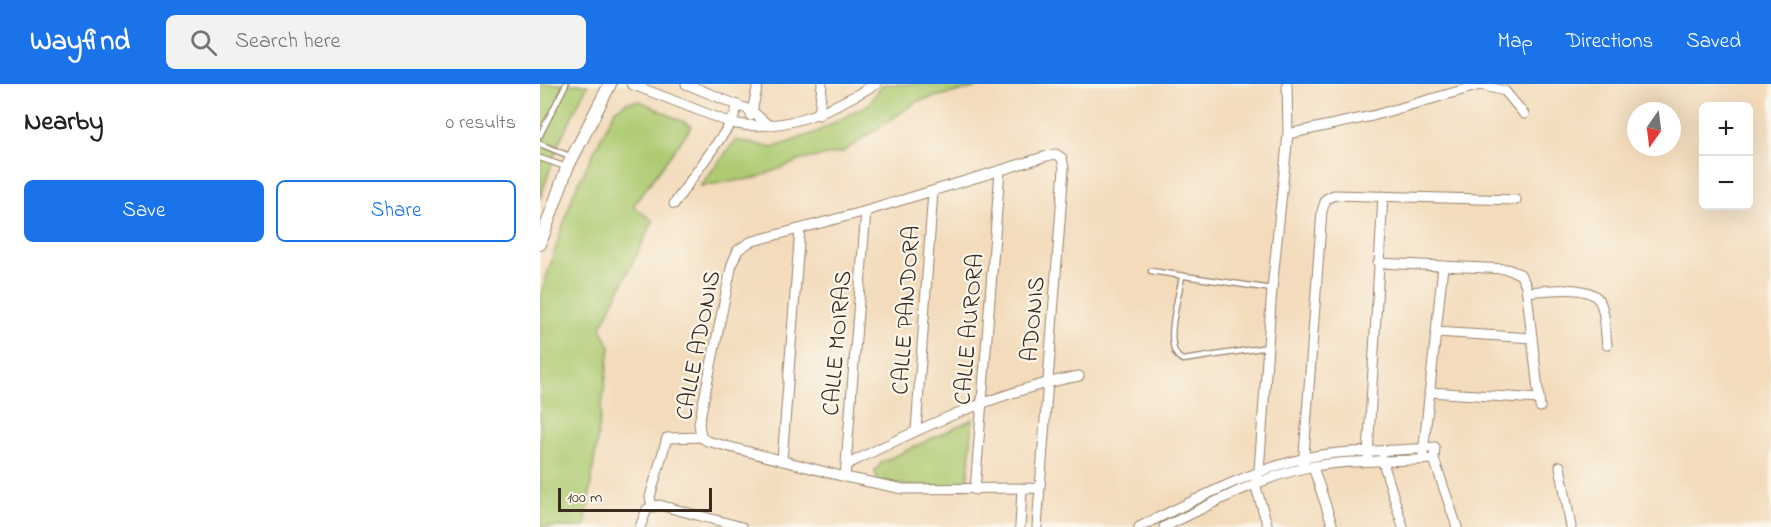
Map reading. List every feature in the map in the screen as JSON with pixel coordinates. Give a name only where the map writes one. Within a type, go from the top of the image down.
[{"type":"street","points":[[540,244],[569,163],[610,84]]},
{"type":"street","points":[[631,84],[731,123],[747,127],[819,115],[876,84]]},
{"type":"street","points":[[686,84],[752,111],[768,125]]},
{"type":"street","points":[[747,127],[758,84]]},
{"type":"street","points":[[819,115],[822,84]]},
{"type":"street","points":[[1268,527],[1255,484],[1259,471],[1272,288],[1288,134],[1287,84]]},
{"type":"street","points":[[1288,134],[1372,116],[1480,85],[1505,91],[1524,114]]},
{"type":"street","points":[[674,204],[731,123],[738,106]]},
{"type":"street","name":"CALLE ADONIS","points":[[1040,488],[903,489],[845,477],[706,441],[701,437],[699,423],[732,264],[738,250],[750,242],[933,192],[1047,156],[1059,155]]},
{"type":"street","name":"ADONIS","points":[[1037,527],[1046,382],[1064,168],[1064,162],[1059,155]]},
{"type":"street","name":"CALLE AURORA","points":[[975,490],[1000,171]]},
{"type":"street","name":"CALLE PANDORA","points":[[916,431],[933,192]]},
{"type":"street","points":[[1303,463],[1322,211],[1326,199],[1334,195],[1516,200]]},
{"type":"street","points":[[1368,460],[1383,196]]},
{"type":"street","name":"CALLE MOIRAS","points":[[845,477],[866,211]]},
{"type":"street","points":[[782,461],[800,229]]},
{"type":"street","points":[[1378,263],[1507,268],[1520,274],[1527,292],[1540,403],[1429,392]]},
{"type":"street","points":[[1423,460],[1443,266]]},
{"type":"street","points":[[1527,292],[1586,290],[1600,302],[1607,345]]},
{"type":"street","points":[[1436,332],[1532,338]]},
{"type":"street","points":[[846,465],[916,431],[982,404],[1046,382],[1079,376]]},
{"type":"street","points":[[701,437],[667,438],[650,497],[655,505],[742,527]]},
{"type":"street","points":[[1139,527],[1259,471],[1368,449],[1435,447],[1434,459],[1457,527]]},
{"type":"street","points":[[1164,527],[1303,463],[1314,467],[1382,459],[1434,459]]},
{"type":"street","points":[[1382,459],[1403,527]]},
{"type":"street","points":[[1560,466],[1571,527]]},
{"type":"street","points":[[1314,467],[1333,527]]},
{"type":"street","points":[[1020,527],[1022,489]]},
{"type":"street","points":[[640,527],[644,515],[655,505]]},
{"type":"lane","points":[[540,135],[566,84]]},
{"type":"lane","points":[[540,144],[569,163]]},
{"type":"lane","points":[[540,158],[569,163]]},
{"type":"lane","points":[[1151,271],[1272,288]]},
{"type":"lane","points":[[1182,277],[1171,340],[1173,354],[1183,360],[1268,347]]},
{"type":"green space","points":[[540,84],[588,84],[559,142],[540,199]]},
{"type":"green space","points":[[883,84],[991,84],[918,101],[843,152],[801,160],[756,178],[700,186],[736,140],[773,148],[817,132],[869,104]]},
{"type":"green space","points":[[640,101],[692,126],[633,206],[653,221],[601,327],[610,347],[585,527],[540,527],[540,296],[574,192],[615,110],[627,102]]},
{"type":"green space","points":[[973,419],[967,488],[907,486],[877,480],[875,471],[882,462]]}]
